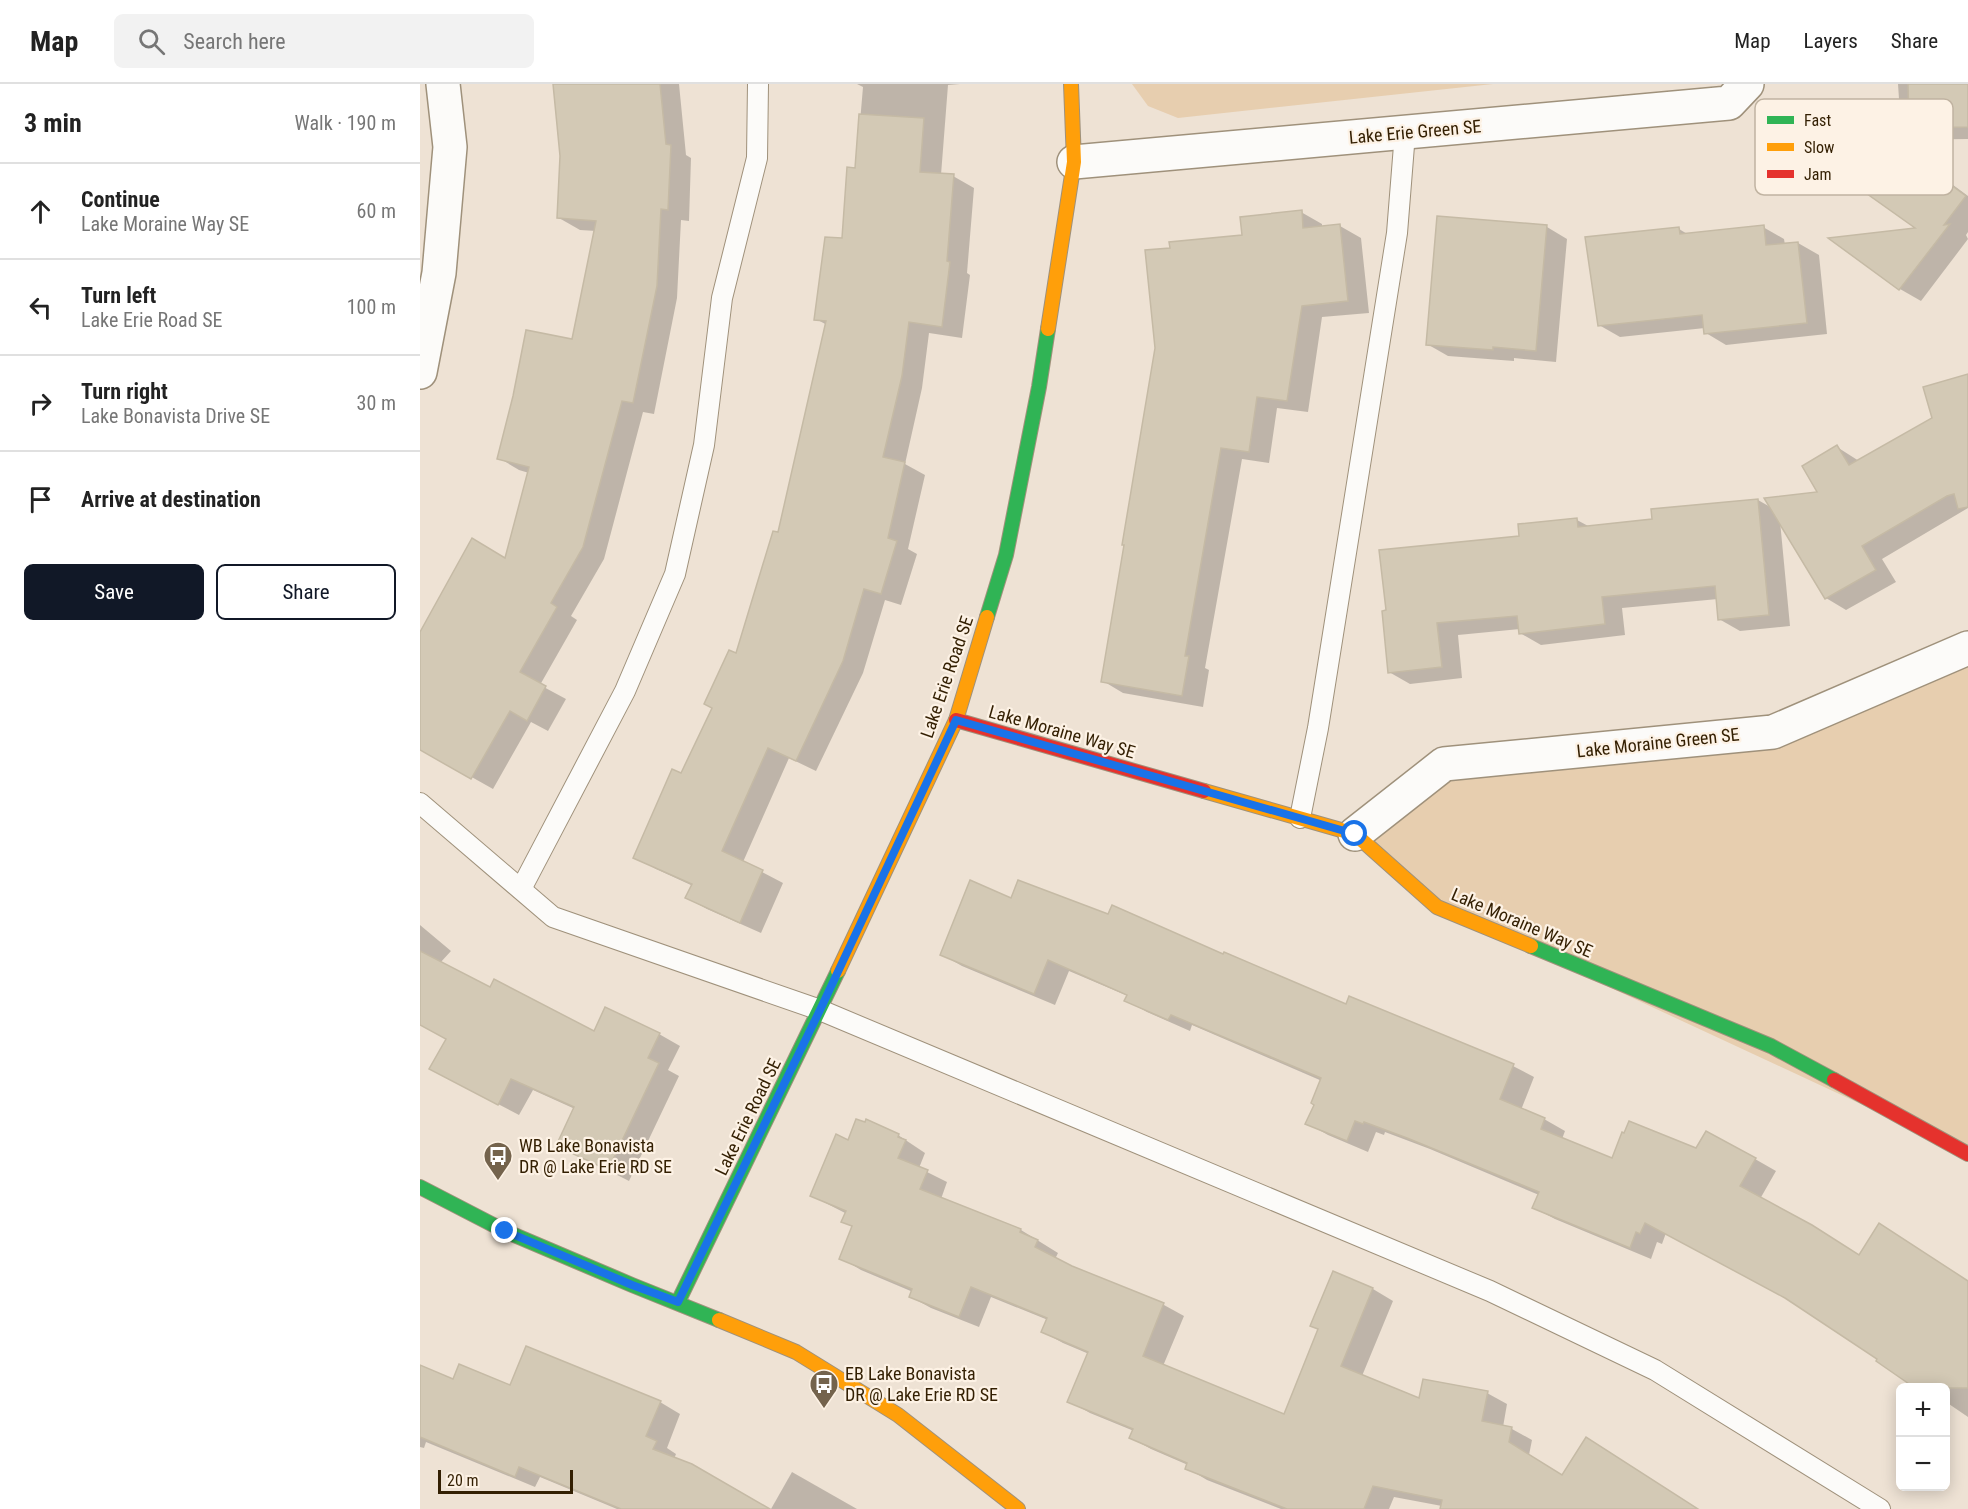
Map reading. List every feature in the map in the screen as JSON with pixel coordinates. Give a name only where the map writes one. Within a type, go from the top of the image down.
[{"type":"street","points":[[420,372],[439,273],[450,147],[442,84]]},
{"type":"street","name":"Lake Erie Road SE","points":[[678,1302],[820,1010],[956,720],[1006,555],[1039,387],[1074,162],[1071,84]]},
{"type":"street","name":"Lake Erie Green SE","points":[[1074,162],[1729,104],[1747,84]]},
{"type":"street","name":"Lake Moraine Green SE","points":[[1355,834],[1444,764],[1773,732],[1968,648]]},
{"type":"street","name":"Lake Moraine Way SE","points":[[956,720],[1355,834],[1437,907],[1771,1046],[1968,1154]]},
{"type":"street","points":[[420,1187],[505,1231],[796,1352],[898,1415],[1018,1509]]},
{"type":"lane","points":[[521,889],[625,691],[675,574],[704,445],[722,298],[757,158],[758,84]]},
{"type":"lane","points":[[1300,818],[1318,728],[1397,233],[1405,133]]},
{"type":"lane","points":[[420,803],[554,917],[820,1010],[1490,1291],[1655,1370],[1880,1509]]},
{"type":"shaded area","points":[[1132,84],[1493,84],[1178,118],[1148,106]]},
{"type":"shaded area","points":[[1968,648],[1968,1154],[1437,907],[1355,834],[1444,764],[1773,732]]},
{"type":"building","points":[[553,84],[660,84],[666,144],[671,145],[668,210],[661,209],[657,286],[633,403],[622,401],[583,547],[551,603],[557,607],[520,672],[546,686],[527,721],[510,711],[471,779],[420,750],[420,632],[472,538],[505,558],[529,467],[497,459],[526,330],[572,339],[596,221],[557,218],[560,156]]},
{"type":"building","points":[[1908,84],[1968,84],[1968,127],[1953,127],[1953,99],[1908,99]]},
{"type":"building","points":[[859,114],[924,118],[920,172],[954,174],[947,261],[950,262],[942,327],[909,322],[902,376],[883,457],[905,462],[888,538],[897,541],[881,594],[864,589],[843,661],[796,761],[768,748],[722,851],[763,870],[740,923],[685,898],[692,884],[633,858],[672,769],[681,773],[712,708],[704,704],[729,650],[736,653],[773,531],[778,532],[826,321],[814,320],[825,237],[842,238],[847,167],[855,168]]},
{"type":"building","points":[[1953,186],[1966,196],[1944,225],[1950,224],[1899,290],[1828,238],[1915,228],[1869,195],[1953,195]]},
{"type":"building","points":[[1302,210],[1303,228],[1340,224],[1348,301],[1302,306],[1287,401],[1257,397],[1249,452],[1221,448],[1185,656],[1189,656],[1182,696],[1101,682],[1155,348],[1145,250],[1170,248],[1169,242],[1242,235],[1240,217]]},
{"type":"building","points":[[1437,216],[1547,225],[1536,351],[1426,345]]},
{"type":"building","points":[[1764,225],[1766,245],[1798,242],[1807,323],[1704,334],[1702,315],[1598,326],[1585,237],[1679,227],[1680,234]]},
{"type":"building","points":[[1968,374],[1968,507],[1958,509],[1954,494],[1947,496],[1862,546],[1876,570],[1825,599],[1764,498],[1817,492],[1802,466],[1837,445],[1849,465],[1932,418],[1923,387]]},
{"type":"building","points":[[1758,499],[1769,615],[1718,620],[1715,586],[1602,597],[1605,624],[1519,634],[1517,616],[1437,623],[1442,667],[1388,673],[1382,611],[1386,610],[1379,550],[1519,536],[1518,524],[1577,518],[1578,527],[1652,519],[1651,509]]},
{"type":"building","points":[[970,880],[1011,898],[1018,880],[1108,914],[1112,905],[1223,954],[1224,952],[1346,1004],[1349,996],[1514,1064],[1500,1099],[1545,1118],[1541,1129],[1612,1158],[1629,1121],[1696,1148],[1706,1131],[1756,1158],[1740,1186],[1812,1225],[1859,1255],[1879,1223],[1968,1281],[1968,1388],[1950,1388],[1950,1383],[1908,1383],[1876,1361],[1877,1359],[1785,1298],[1645,1223],[1640,1234],[1636,1232],[1630,1248],[1532,1208],[1539,1192],[1407,1138],[1364,1122],[1363,1124],[1355,1121],[1347,1141],[1305,1124],[1314,1105],[1311,1103],[1321,1078],[1171,1015],[1168,1020],[1124,1001],[1127,995],[1048,960],[1034,994],[940,955]]},
{"type":"building","points":[[420,951],[490,987],[494,979],[594,1031],[605,1007],[660,1033],[648,1058],[659,1063],[608,1170],[556,1146],[574,1107],[511,1079],[498,1105],[429,1069],[446,1039],[420,1025]]},
{"type":"building","points":[[856,1119],[865,1122],[866,1119],[899,1134],[898,1137],[906,1140],[898,1158],[928,1170],[920,1189],[1021,1229],[1020,1232],[1038,1240],[1035,1247],[1072,1266],[1164,1303],[1143,1356],[1284,1414],[1318,1329],[1310,1326],[1333,1271],[1373,1288],[1341,1366],[1419,1398],[1423,1379],[1488,1391],[1482,1421],[1512,1427],[1509,1442],[1562,1475],[1586,1437],[1698,1509],[1440,1509],[1442,1500],[1373,1486],[1364,1509],[1287,1509],[1185,1469],[1187,1463],[1129,1438],[1133,1429],[1067,1402],[1088,1352],[1041,1332],[1047,1318],[971,1287],[959,1317],[909,1297],[912,1289],[839,1259],[852,1226],[841,1222],[846,1211],[810,1196],[836,1134],[848,1140]]},
{"type":"building","points":[[526,1346],[661,1401],[646,1436],[657,1441],[653,1449],[692,1464],[770,1509],[621,1509],[519,1467],[515,1477],[420,1437],[420,1365],[453,1379],[459,1364],[510,1385]]},
{"type":"traffic: fast","points":[[987,617],[1006,555],[1048,329]]},
{"type":"traffic: fast","points":[[1531,946],[1771,1046],[1834,1080]]},
{"type":"traffic: fast","points":[[678,1302],[838,971]]},
{"type":"traffic: fast","points":[[420,1187],[505,1231],[719,1320]]},
{"type":"traffic: slow","points":[[1048,329],[1074,162],[1071,84]]},
{"type":"traffic: slow","points":[[838,971],[956,720],[987,617]]},
{"type":"traffic: slow","points":[[1204,791],[1355,834],[1437,907],[1531,946]]},
{"type":"traffic: slow","points":[[719,1320],[796,1352],[898,1415],[1018,1509]]},
{"type":"traffic: jam","points":[[956,720],[1204,791]]},
{"type":"traffic: jam","points":[[1834,1080],[1968,1154]]},
{"type":"place","name":"WB Lake Bonavista DR @ Lake Erie RD SE","points":[[498,1182]]},
{"type":"place","name":"EB Lake Bonavista DR @ Lake Erie RD SE","points":[[824,1410]]},
{"type":"route","points":[[505,1231],[678,1302],[820,1010],[956,720],[1355,834]]}]
